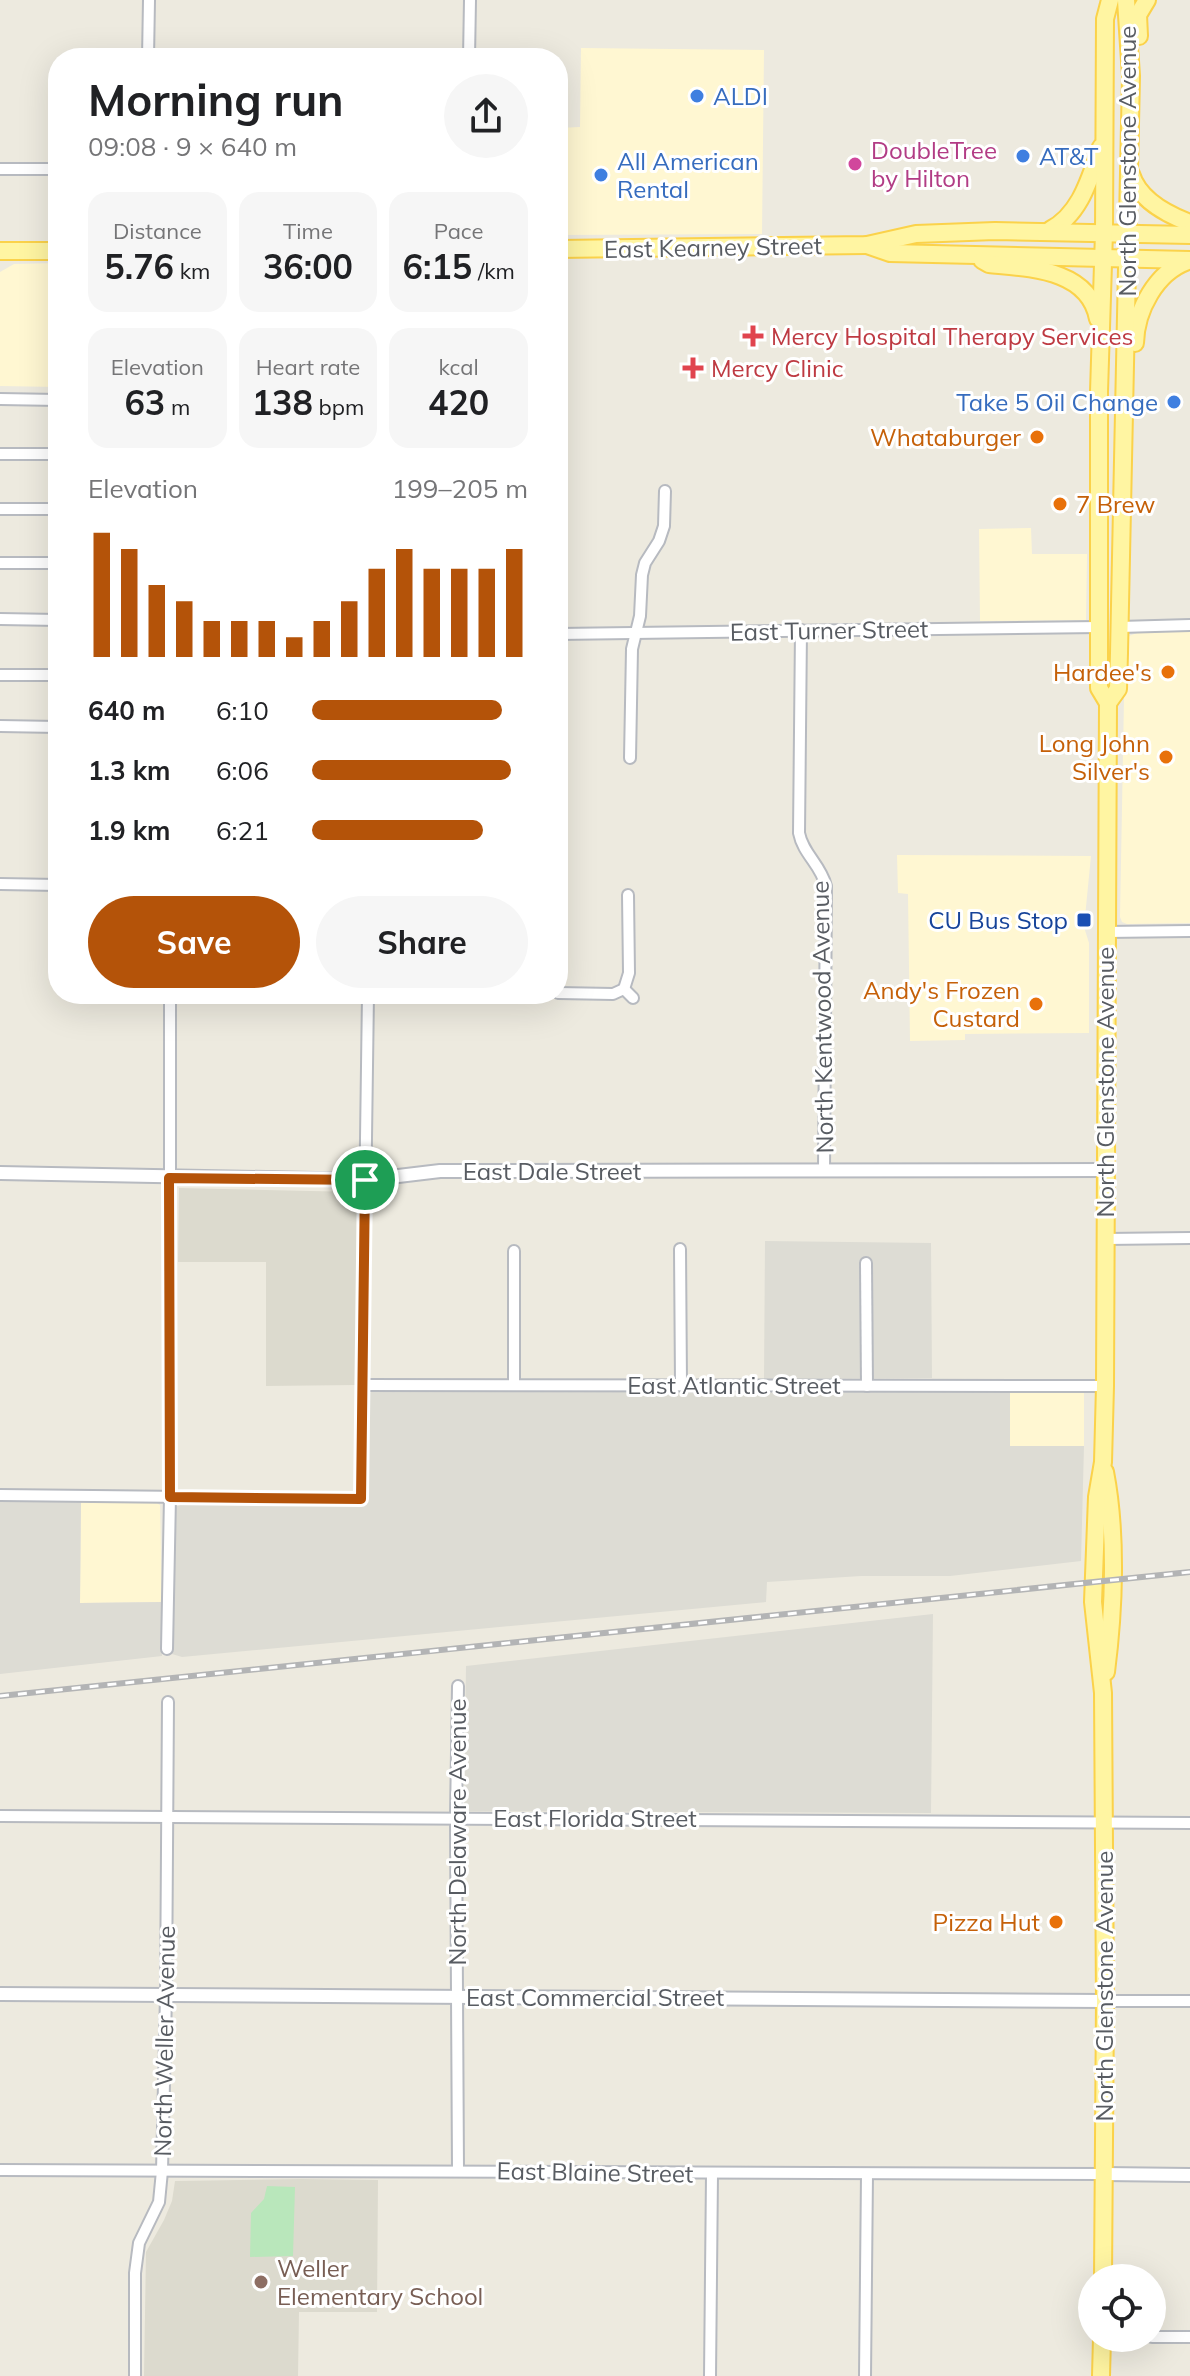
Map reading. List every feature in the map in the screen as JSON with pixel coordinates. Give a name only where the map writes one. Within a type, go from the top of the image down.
[{"type":"main road","name":"North Glenstone Avenue","points":[[1110,0],[1105,19],[1099,688],[1113,696]]},
{"type":"main road","name":"North Glenstone Avenue","points":[[1103,2264],[1103,1693],[1110,1641],[1111,1552],[1110,1495],[1103,1462],[1105,932],[1113,696],[1120,627],[1130,105],[1126,0]]},
{"type":"main road","points":[[1130,105],[1138,64],[1138,15],[1147,0]]},
{"type":"main road","points":[[1049,231],[1063,222],[1079,201],[1104,138]]},
{"type":"main road","points":[[1129,169],[1142,195],[1166,212],[1190,223]]},
{"type":"main road","name":"East Kearney Street","points":[[568,249],[867,245],[916,234],[1049,231],[1190,235]]},
{"type":"main road","name":"East Kearney Street","points":[[867,245],[890,253],[1190,260]]},
{"type":"main road","points":[[0,251],[48,251]]},
{"type":"main road","points":[[970,253],[989,264],[1041,269],[1072,282],[1093,301],[1101,332]]},
{"type":"main road","points":[[1122,498],[1132,452],[1136,325],[1151,292],[1164,274],[1190,260]]},
{"type":"main road","points":[[1100,544],[1109,556],[1110,613],[1120,627]]},
{"type":"main road","points":[[1101,2376],[1102,2352]]},
{"type":"street","points":[[148,48],[149,0]]},
{"type":"street","points":[[469,48],[470,0]]},
{"type":"street","points":[[0,169],[48,169]]},
{"type":"street","points":[[0,399],[48,400]]},
{"type":"street","points":[[0,454],[48,454]]},
{"type":"street","points":[[630,758],[632,649],[640,616],[643,569],[659,541],[666,518],[665,491]]},
{"type":"street","points":[[0,509],[48,509]]},
{"type":"street","points":[[0,563],[48,563]]},
{"type":"street","points":[[0,619],[48,620]]},
{"type":"street","points":[[1120,627],[1190,625]]},
{"type":"street","name":"East Turner Street","points":[[568,634],[1100,627]]},
{"type":"street","name":"North Kentwood Avenue","points":[[801,630],[799,833],[804,849],[822,872],[826,886],[824,1171]]},
{"type":"street","points":[[0,675],[48,675]]},
{"type":"street","points":[[0,726],[48,727]]},
{"type":"street","points":[[0,884],[48,885]]},
{"type":"street","points":[[568,993],[613,994],[624,989],[629,973],[628,895]]},
{"type":"street","points":[[1105,932],[1190,931]]},
{"type":"street","points":[[624,989],[633,998]]},
{"type":"street","points":[[167,1649],[170,1004]]},
{"type":"street","points":[[0,1495],[361,1499],[368,1004]]},
{"type":"street","name":"East Dale Street","points":[[0,1173],[365,1180],[440,1171],[1105,1170]]},
{"type":"street","points":[[1106,1239],[1190,1238]]},
{"type":"street","points":[[680,1249],[681,1384]]},
{"type":"street","points":[[514,1251],[514,1384]]},
{"type":"street","points":[[866,1263],[867,1386]]},
{"type":"street","name":"East Atlantic Street","points":[[363,1385],[1105,1386]]},
{"type":"street","name":"North Delaware Avenue","points":[[458,1686],[458,2170]]},
{"type":"street","name":"North Weller Avenue","points":[[135,2376],[135,2273],[139,2243],[159,2202],[162,2171],[168,1702]]},
{"type":"street","name":"East Florida Street","points":[[0,1816],[1190,1823]]},
{"type":"street","name":"East Commercial Street","points":[[0,1994],[1190,2001]]},
{"type":"street","name":"East Blaine Street","points":[[0,2170],[1190,2175]]},
{"type":"street","points":[[710,2376],[712,2174]]},
{"type":"street","points":[[865,2376],[867,2174]]},
{"type":"street","points":[[1166,2337],[1190,2337]]},
{"type":"shaded area","points":[[581,48],[764,50],[762,234],[568,235],[568,128],[580,127]]},
{"type":"shaded area","points":[[48,263],[48,387],[0,386],[0,272],[14,264]]},
{"type":"shaded area","points":[[1031,528],[1032,554],[1087,554],[1086,620],[980,621],[979,529]]},
{"type":"shaded area","points":[[1190,631],[1190,923],[1127,924],[1120,917],[1126,637],[1140,632]]},
{"type":"shaded area","points":[[897,855],[1091,856],[1084,927],[1089,943],[1089,1033],[965,1034],[965,1040],[910,1041],[908,894],[898,893]]},
{"type":"shaded area","points":[[179,1188],[357,1192],[356,1385],[266,1386],[266,1262],[178,1262]]},
{"type":"shaded area","points":[[765,1241],[931,1243],[932,1378],[764,1379]]},
{"type":"shaded area","points":[[376,1389],[1010,1391],[1010,1446],[1084,1446],[1081,1561],[950,1576],[861,1576],[767,1582],[766,1602],[182,1657],[172,1654],[175,1507],[186,1503],[367,1501],[368,1397]]},
{"type":"shaded area","points":[[1010,1391],[1084,1392],[1084,1446],[1010,1446]]},
{"type":"shaded area","points":[[0,1499],[81,1501],[80,1603],[162,1602],[162,1656],[0,1674]]},
{"type":"shaded area","points":[[81,1501],[160,1505],[162,1602],[80,1603]]},
{"type":"shaded area","points":[[933,1614],[931,1813],[464,1811],[466,1666]]},
{"type":"shaded area","name":"Weller Elementary School","points":[[378,2180],[377,2312],[299,2312],[298,2376],[144,2376],[146,2252],[172,2201],[175,2181]]},
{"type":"green space","points":[[267,2186],[295,2187],[293,2256],[250,2257],[251,2213],[264,2199]]},
{"type":"railway","points":[[0,1696],[1190,1572]]},
{"type":"place","name":"ALDI","points":[[697,96]]},
{"type":"place","name":"AT&T","points":[[1023,156]]},
{"type":"place","name":"DoubleTree by Hilton","points":[[855,164]]},
{"type":"place","name":"All American Rental","points":[[601,175]]},
{"type":"place","name":"Mercy Hospital Therapy Services","points":[[753,336]]},
{"type":"place","name":"Mercy Clinic","points":[[693,368]]},
{"type":"place","name":"Take 5 Oil Change","points":[[1174,402]]},
{"type":"place","name":"Whataburger","points":[[1037,437]]},
{"type":"place","name":"7 Brew","points":[[1060,504]]},
{"type":"place","name":"Hardee's","points":[[1168,672]]},
{"type":"place","name":"Long John Silver's","points":[[1166,757]]},
{"type":"place","name":"CU Bus Stop","points":[[1084,920]]},
{"type":"place","name":"Andy's Frozen Custard","points":[[1036,1004]]},
{"type":"place","name":"Pizza Hut","points":[[1056,1922]]},
{"type":"place","name":"Weller Elementary School","points":[[261,2282]]},
{"type":"route","points":[[169,1178],[365,1180],[361,1499],[170,1497],[169,1178]]}]
